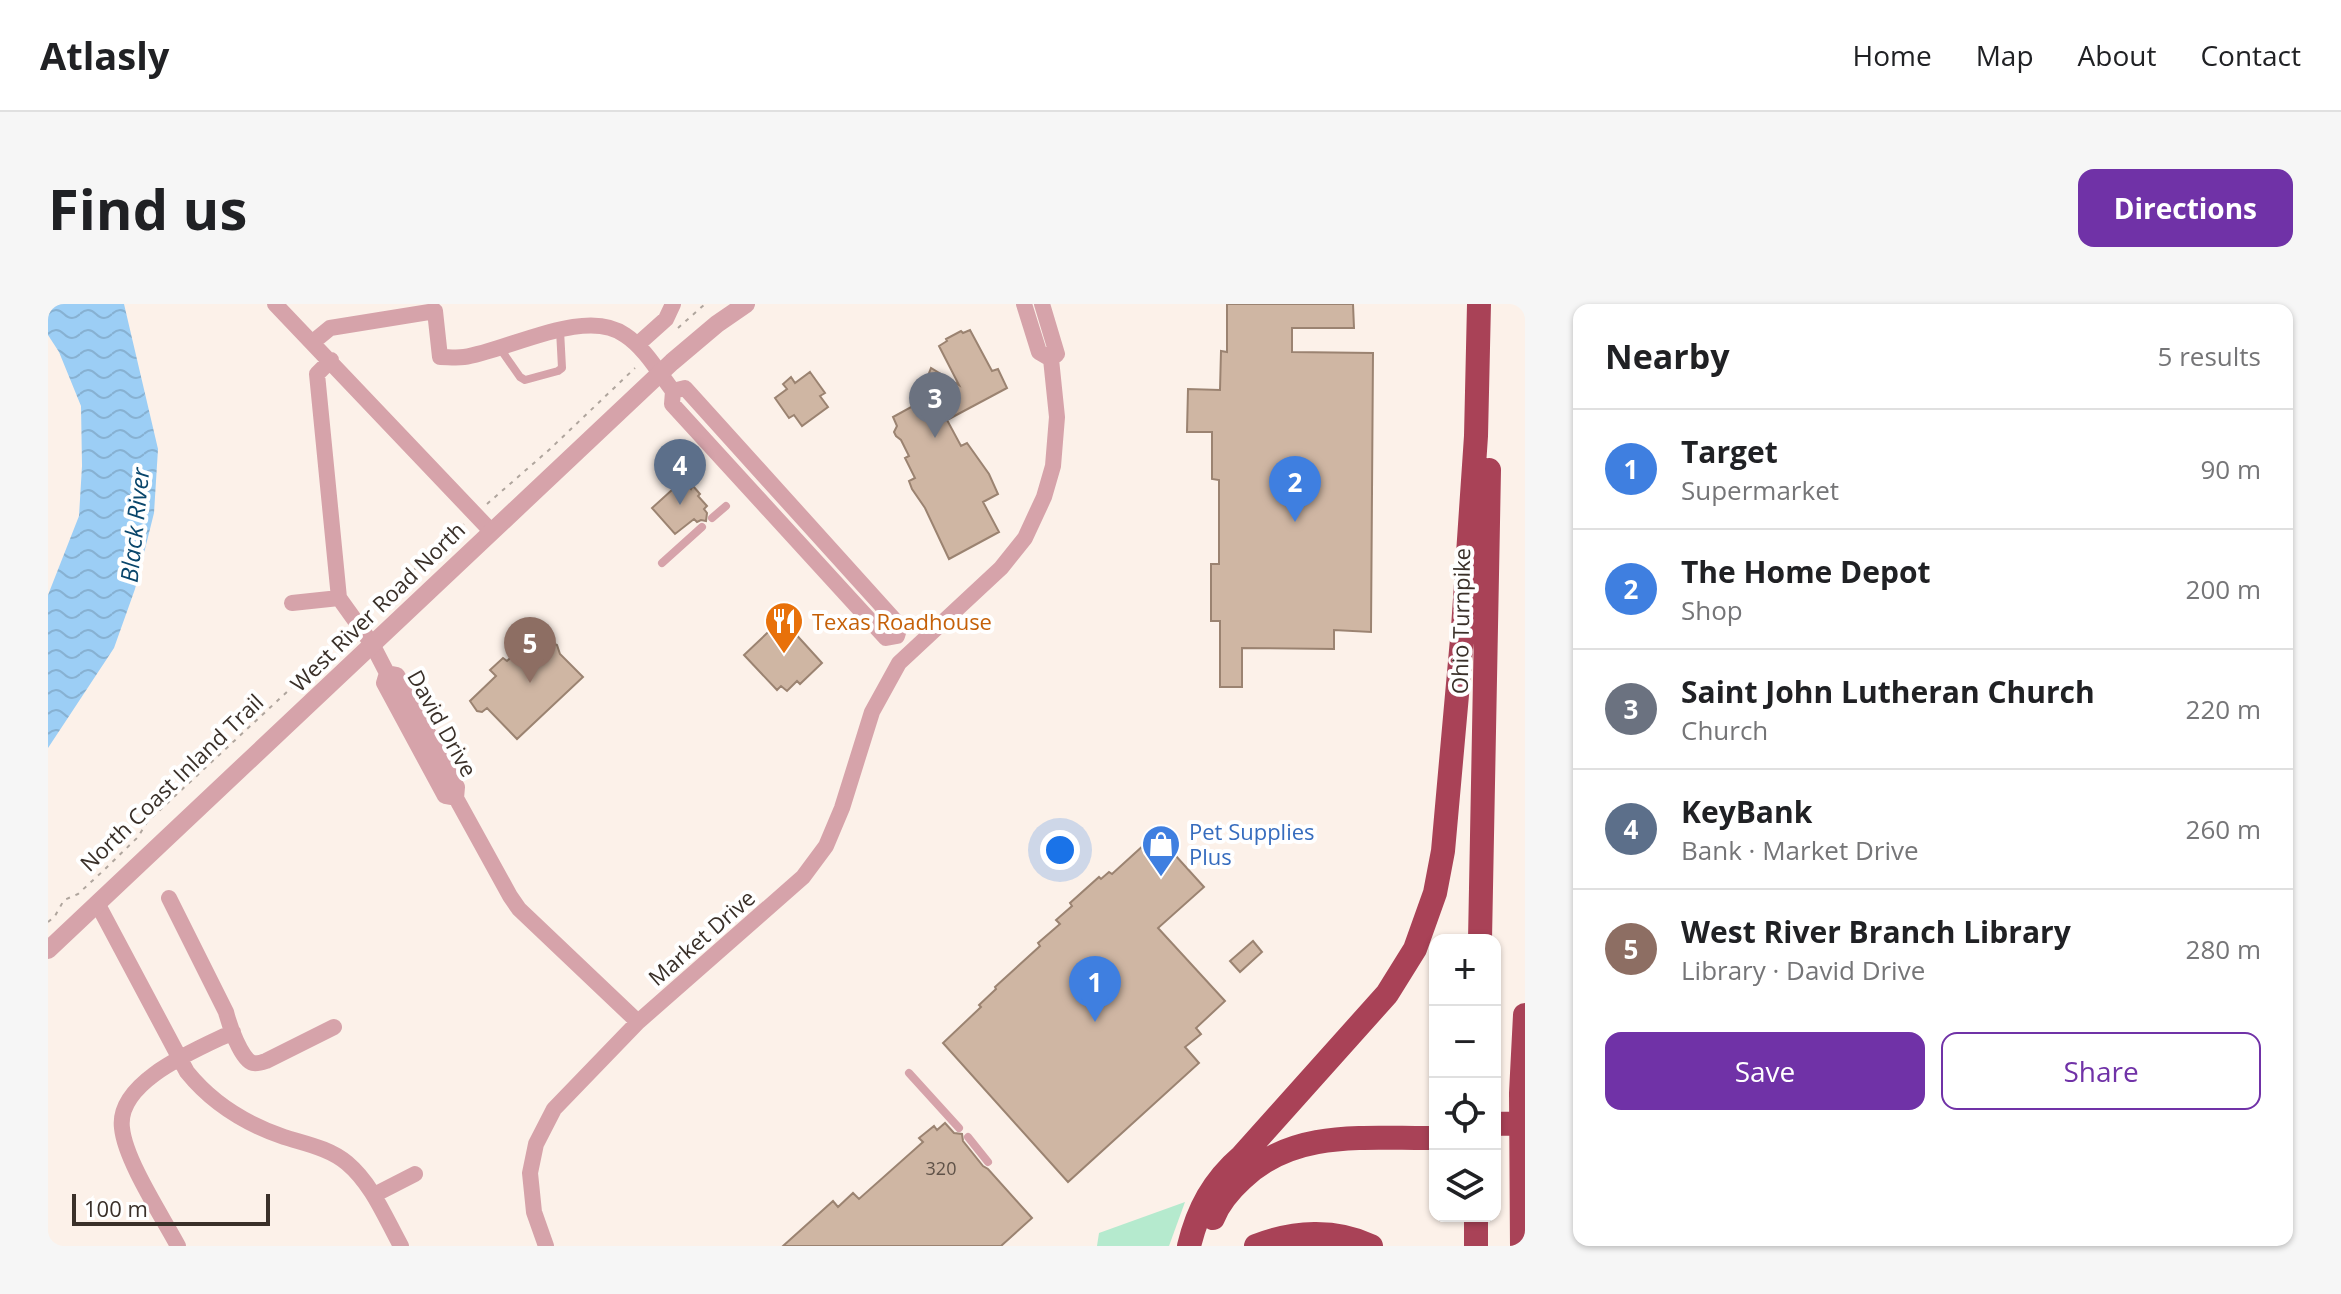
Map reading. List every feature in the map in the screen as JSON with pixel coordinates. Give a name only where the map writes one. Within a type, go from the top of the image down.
[{"type":"highway","points":[[1189,1246],[1197,1217],[1209,1192],[1226,1170],[1387,994],[1415,949],[1435,893],[1443,851],[1463,628],[1476,436],[1479,304]]},
{"type":"highway","name":"Ohio Turnpike","points":[[1480,934],[1489,473],[1487,304]]},
{"type":"highway","points":[[1522,1246],[1521,1093],[1525,1015]]},
{"type":"highway","points":[[1242,1156],[1296,1129],[1321,1124],[1369,1123],[1429,1130]]},
{"type":"highway","points":[[1501,1124],[1525,1123]]},
{"type":"highway","points":[[1203,1246],[1216,1211],[1225,1197],[1251,1169],[1283,1150],[1332,1139],[1429,1131]]},
{"type":"highway","points":[[1501,1139],[1525,1139]]},
{"type":"highway","points":[[1476,1222],[1476,1246]]},
{"type":"highway","points":[[1256,1246],[1319,1233],[1356,1239],[1371,1246]]},
{"type":"street","points":[[275,304],[491,531]]},
{"type":"street","points":[[642,351],[666,319],[673,304]]},
{"type":"street","name":"West River Road North","points":[[48,950],[659,374],[717,324],[746,304]]},
{"type":"street","name":"Market Drive","points":[[1024,304],[1039,352],[1051,359]]},
{"type":"street","name":"Market Drive","points":[[1042,304],[1057,354],[1051,359]]},
{"type":"street","points":[[313,342],[330,328],[435,311],[440,357],[462,358],[588,325],[609,327],[624,333],[673,391],[672,404],[886,638],[897,636],[911,652]]},
{"type":"street","name":"Market Drive","points":[[546,1246],[534,1212],[530,1173],[536,1144],[554,1109],[638,1022],[794,885],[812,865],[826,846],[842,808],[872,712],[899,663],[1001,568],[1025,538],[1044,497],[1053,466],[1057,417],[1051,359]]},
{"type":"street","points":[[292,603],[339,598],[317,374],[331,360]]},
{"type":"street","name":"David Drive","points":[[339,598],[372,644],[387,673],[397,675],[457,787],[456,798],[519,909],[638,1022]]},
{"type":"street","points":[[169,898],[249,1061],[257,1063],[334,1027]]},
{"type":"street","points":[[97,903],[187,1072],[198,1085],[239,1117],[281,1136],[331,1152],[359,1174],[401,1246]]},
{"type":"street","points":[[178,1246],[130,1155],[121,1118],[135,1091],[180,1058],[233,1032]]},
{"type":"street","points":[[374,1195],[415,1174]]},
{"type":"lane","points":[[499,347],[525,380],[558,371],[562,368],[560,330]]},
{"type":"lane","points":[[712,518],[726,506]]},
{"type":"lane","points":[[662,563],[702,527]]},
{"type":"lane","points":[[909,1073],[959,1128]]},
{"type":"lane","points":[[968,1137],[988,1162]]},
{"type":"path","points":[[676,330],[705,304]]},
{"type":"path","name":"North Coast Inland Trail","points":[[48,922],[64,900],[78,894],[103,871],[138,837],[147,822],[357,622],[475,513],[550,449],[642,351]]},
{"type":"green space","points":[[1185,1202],[1169,1246],[1097,1246],[1099,1233]]},
{"type":"water","name":"Black River","points":[[48,304],[124,304],[158,449],[154,513],[135,589],[114,648],[48,748],[48,595],[79,516],[82,466],[81,406],[59,352],[48,335]]},
{"type":"building","points":[[1227,304],[1353,304],[1354,328],[1292,328],[1292,352],[1373,353],[1371,632],[1334,630],[1334,649],[1242,648],[1242,687],[1220,687],[1220,621],[1211,621],[1211,564],[1219,564],[1219,480],[1212,479],[1212,432],[1187,432],[1188,389],[1220,390],[1221,351],[1227,352]]},
{"type":"building","points":[[970,330],[992,371],[998,369],[1007,388],[947,420],[961,446],[967,443],[989,474],[998,494],[983,502],[999,532],[949,559],[925,508],[912,489],[909,481],[915,478],[905,458],[909,456],[894,432],[897,426],[893,417],[926,399],[926,381],[931,368],[959,385],[939,346],[961,331]]},
{"type":"building","points":[[810,372],[825,393],[820,396],[828,407],[802,426],[794,415],[789,418],[775,398],[787,389],[783,384],[791,377],[795,383]]},
{"type":"building","points":[[683,480],[691,489],[693,486],[707,506],[704,509],[706,521],[697,522],[694,519],[675,534],[652,508]]},
{"type":"building","points":[[782,619],[822,663],[800,684],[797,681],[787,691],[781,686],[777,690],[744,655]]},
{"type":"building","points":[[538,631],[546,640],[557,645],[560,654],[583,677],[517,739],[487,708],[477,711],[470,701],[496,676],[490,670],[503,658],[507,661]]},
{"type":"building","points":[[1156,834],[1204,887],[1158,928],[1225,1001],[1196,1028],[1201,1034],[1185,1047],[1199,1063],[1068,1182],[943,1043],[1060,924],[1056,920],[1072,906],[1070,903],[1099,877],[1101,879],[1109,872],[1112,874]]},
{"type":"building","points":[[1253,941],[1262,952],[1240,972],[1230,961]]},
{"type":"building","points":[[945,1123],[954,1133],[962,1134],[963,1141],[983,1166],[1032,1218],[1001,1246],[783,1246],[833,1201],[838,1207],[853,1193],[859,1199],[923,1142],[919,1138],[934,1126],[937,1130]]},
{"type":"place","name":"Saint John Lutheran Church","points":[[935,438]]},
{"type":"place","name":"KeyBank","points":[[680,505]]},
{"type":"place","name":"The Home Depot","points":[[1295,522]]},
{"type":"place","name":"Texas Roadhouse","points":[[784,655]]},
{"type":"place","name":"West River Branch Library","points":[[530,683]]},
{"type":"place","name":"Pet Supplies Plus","points":[[1161,878]]},
{"type":"place","name":"Target","points":[[1095,1022]]}]
